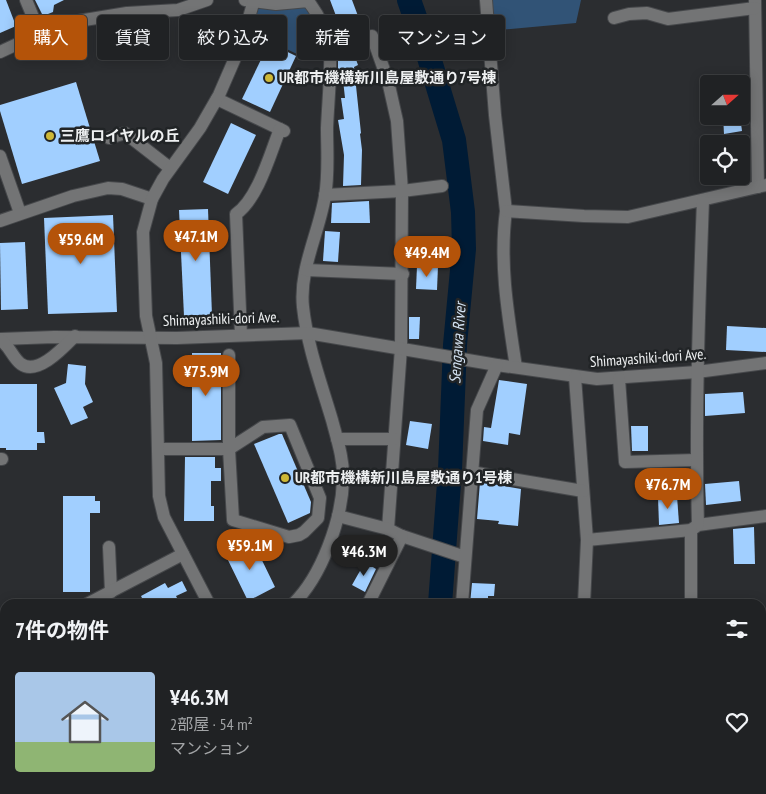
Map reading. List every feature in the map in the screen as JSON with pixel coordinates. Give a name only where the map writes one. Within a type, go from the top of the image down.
[{"type":"street","points":[[26,0],[32,15]]},
{"type":"street","points":[[87,20],[127,13],[178,10],[207,0]]},
{"type":"street","points":[[206,599],[164,517],[159,496],[156,363],[146,316],[143,232],[152,199],[170,168],[200,128],[217,99],[242,42],[251,1],[276,4],[308,0],[318,15]]},
{"type":"street","points":[[486,0],[495,115],[506,210],[504,232],[505,290],[516,367]]},
{"type":"street","points":[[506,210],[584,216],[628,217],[762,186],[762,87],[755,4],[668,19],[647,13],[614,18]]},
{"type":"street","points":[[369,37],[372,36],[388,81],[397,121],[402,191],[403,274],[401,348],[388,529]]},
{"type":"street","points":[[0,52],[15,45]]},
{"type":"street","points":[[297,599],[313,579],[326,551],[338,516],[343,479],[337,439],[308,333],[303,307],[306,270],[325,196],[330,60]]},
{"type":"street","points":[[217,99],[282,130],[252,199],[236,214],[241,335]]},
{"type":"street","points":[[109,138],[125,133],[170,168]]},
{"type":"street","points":[[0,156],[20,213]]},
{"type":"street","points":[[325,196],[402,191],[442,186]]},
{"type":"street","points":[[0,221],[73,196],[108,188],[122,189],[152,199]]},
{"type":"street","points":[[691,599],[703,200]]},
{"type":"street","points":[[306,270],[403,274]]},
{"type":"street","name":"Shimayashiki-dori Ave.","points":[[0,340],[75,336],[151,337],[308,333],[575,378],[618,379],[697,372],[766,363]]},
{"type":"street","points":[[0,340],[6,344],[21,364],[30,367],[50,360],[75,336]]},
{"type":"street","points":[[158,449],[229,449],[263,427],[290,425],[320,498],[318,518],[304,532],[289,537],[233,520],[229,449],[229,355]]},
{"type":"street","points":[[462,599],[460,556],[477,410],[497,365]]},
{"type":"street","points":[[575,378],[578,397],[587,540],[584,599]]},
{"type":"street","points":[[618,379],[625,462],[696,460]]},
{"type":"street","points":[[337,439],[394,439]]},
{"type":"street","points":[[471,472],[583,491]]},
{"type":"street","points":[[338,516],[388,529],[402,536],[460,556]]},
{"type":"street","points":[[587,540],[694,528],[766,516]]},
{"type":"street","points":[[370,599],[402,536]]},
{"type":"street","points":[[109,547],[111,592]]},
{"type":"street","points":[[97,599],[183,554]]},
{"type":"shaded area","points":[[486,0],[581,0],[576,23],[505,29],[505,15],[487,15]]},
{"type":"shaded area","points":[[309,5],[316,15],[297,15],[297,54],[287,49],[287,15],[254,15],[257,6]]},
{"type":"building","points":[[0,0],[6,0],[15,26],[0,33]]},
{"type":"building","points":[[35,0],[64,0],[54,5],[53,12],[42,15]]},
{"type":"building","points":[[330,0],[352,0],[358,15],[336,15]]},
{"type":"building","name":"UR都市機構新川島屋敷通り7号棟","points":[[287,52],[296,56],[270,112],[242,99],[261,60],[287,60]]},
{"type":"building","points":[[338,60],[356,60],[358,65],[354,67],[361,133],[361,185],[343,186],[344,155],[338,120],[344,119],[341,98],[345,98],[342,71],[338,73]]},
{"type":"building","name":"三鷹ロイヤルの丘","points":[[76,82],[100,161],[22,184],[0,111],[0,105]]},
{"type":"building","points":[[231,123],[256,135],[228,194],[203,182]]},
{"type":"building","points":[[724,125],[741,125],[742,131],[724,134]]},
{"type":"building","points":[[369,201],[370,223],[331,223],[332,203]]},
{"type":"building","points":[[208,209],[212,315],[184,316],[179,210]]},
{"type":"building","points":[[113,215],[117,312],[48,314],[44,218]]},
{"type":"building","points":[[325,231],[340,232],[338,262],[323,261]]},
{"type":"building","points":[[25,242],[28,309],[1,310],[0,243]]},
{"type":"building","points":[[417,266],[438,266],[437,290],[416,289]]},
{"type":"building","points":[[409,317],[420,317],[419,339],[409,339]]},
{"type":"building","points":[[727,326],[766,328],[766,352],[726,350]]},
{"type":"building","points":[[192,353],[221,353],[221,440],[192,441]]},
{"type":"building","points":[[68,364],[86,366],[85,384],[93,402],[83,407],[88,418],[71,425],[54,388],[66,383]]},
{"type":"building","points":[[499,380],[527,384],[520,435],[509,433],[508,445],[483,441],[484,427],[491,428]]},
{"type":"building","points":[[0,384],[37,384],[37,432],[44,432],[45,443],[37,443],[37,450],[6,450],[6,448],[0,448]]},
{"type":"building","points":[[743,392],[745,413],[705,416],[705,394]]},
{"type":"building","points":[[410,421],[432,424],[428,449],[406,445]]},
{"type":"building","points":[[631,426],[648,426],[648,451],[632,451]]},
{"type":"building","name":"UR都市機構新川島屋敷通り1号棟","points":[[282,434],[311,502],[310,513],[288,523],[254,444]]},
{"type":"building","points":[[185,457],[215,457],[215,468],[221,468],[221,481],[211,481],[211,506],[214,506],[214,521],[184,521]]},
{"type":"building","points":[[739,481],[741,501],[706,505],[705,484]]},
{"type":"building","points":[[480,482],[521,489],[518,526],[498,524],[499,521],[477,519]]},
{"type":"building","points":[[63,496],[95,496],[95,501],[100,501],[100,513],[90,513],[90,592],[63,592]]},
{"type":"building","points":[[677,496],[679,523],[659,525],[658,497]]},
{"type":"building","points":[[754,527],[755,564],[734,564],[733,529]]},
{"type":"building","points":[[249,542],[254,552],[257,550],[275,587],[252,599],[247,599],[225,554]]},
{"type":"building","points":[[365,562],[376,569],[365,592],[352,585]]},
{"type":"building","points":[[182,581],[187,591],[176,596],[178,599],[142,599],[141,596],[165,583],[168,588]]},
{"type":"building","points":[[472,583],[495,584],[494,596],[488,596],[488,599],[470,599]]},
{"type":"waterway","name":"Sengawa River","points":[[409,0],[427,51],[454,140],[463,212],[464,249],[455,345],[450,470],[440,599]]},
{"type":"place","name":"UR都市機構新川島屋敷通り7号棟","points":[[269,78]]},
{"type":"place","name":"三鷹ロイヤルの丘","points":[[50,136]]},
{"type":"place","name":"UR都市機構新川島屋敷通り1号棟","points":[[285,478]]}]
